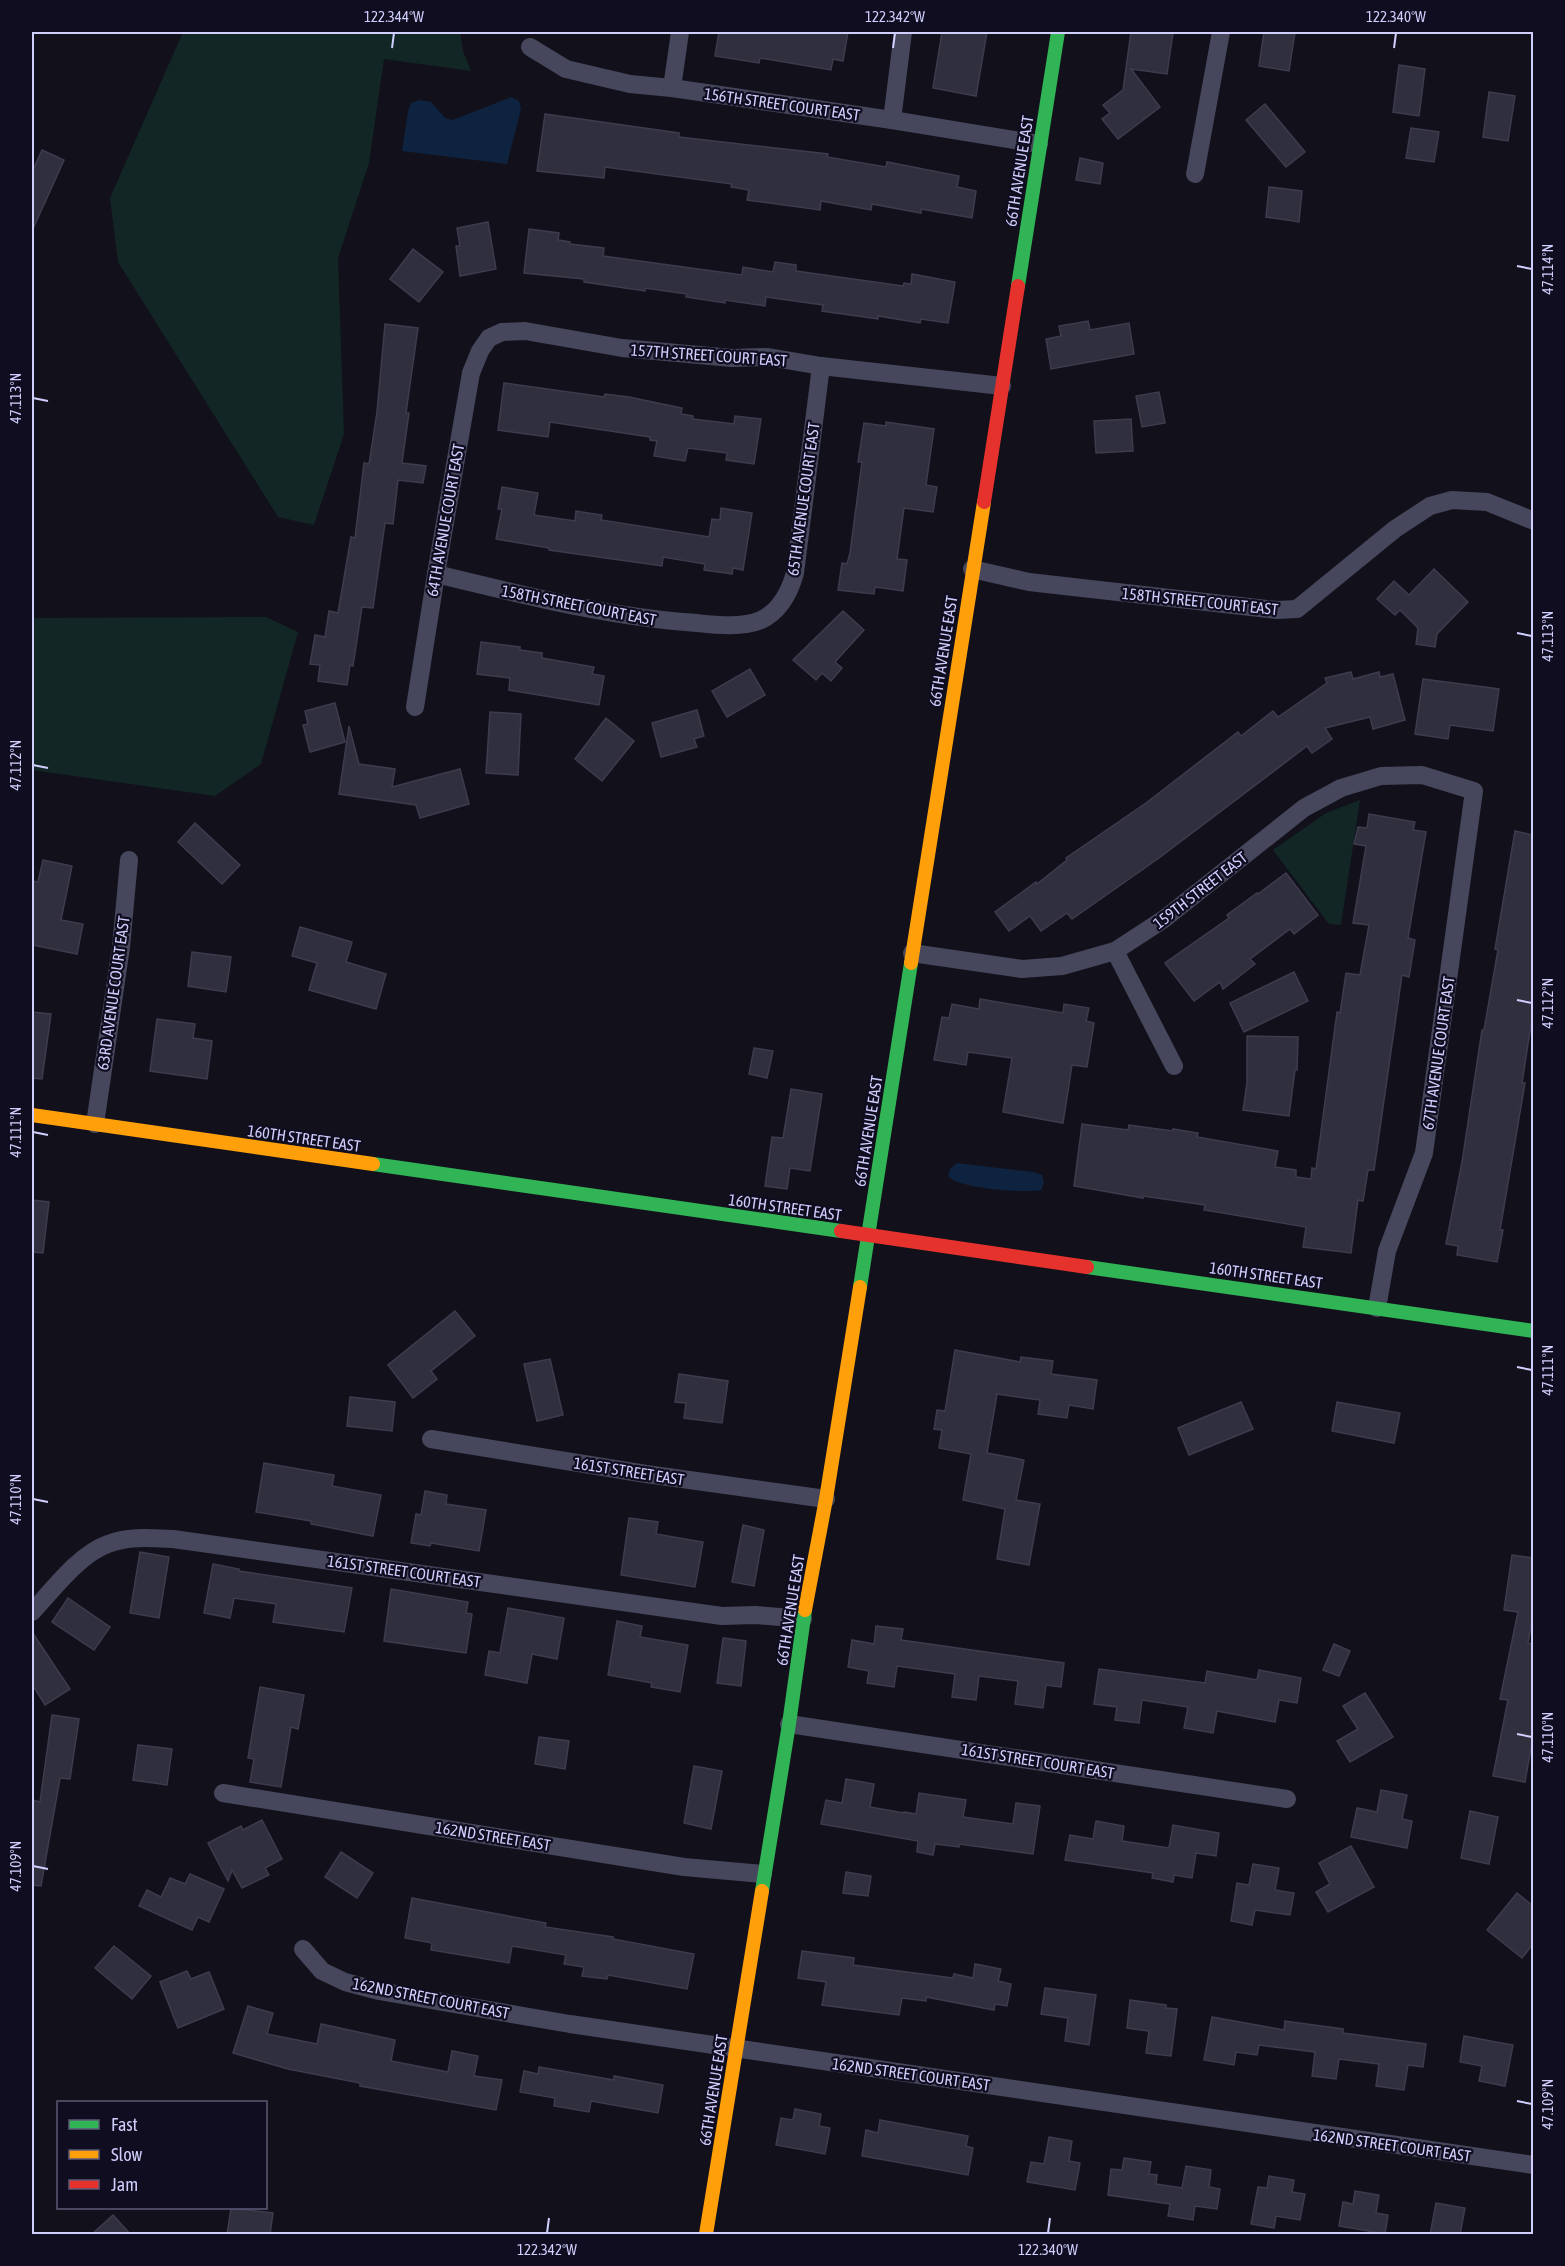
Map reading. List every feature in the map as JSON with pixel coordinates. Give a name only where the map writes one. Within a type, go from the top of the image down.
[{"type":"street","points":[[672,88],[680,32]]},
{"type":"street","points":[[892,120],[903,32]]},
{"type":"street","name":"66TH AVENUE EAST","points":[[706,2235],[789,1724],[803,1619],[826,1499],[1058,32]]},
{"type":"street","points":[[1195,174],[1221,32]]},
{"type":"street","name":"156TH STREET COURT EAST","points":[[530,47],[566,69],[630,84],[892,120],[1039,144]]},
{"type":"street","name":"157TH STREET COURT EAST","points":[[489,338],[502,332],[525,331],[622,348],[732,358],[768,357],[821,366],[1002,386]]},
{"type":"street","name":"64TH AVENUE COURT EAST","points":[[415,707],[471,374],[480,351],[489,338]]},
{"type":"street","name":"65TH AVENUE COURT EAST","points":[[760,620],[780,604],[790,590],[795,573],[821,366]]},
{"type":"street","name":"158TH STREET COURT EAST","points":[[972,569],[1029,582],[1277,610],[1297,609],[1395,529],[1430,506],[1452,500],[1487,502],[1533,521]]},
{"type":"street","name":"158TH STREET COURT EAST","points":[[436,574],[613,615],[719,625],[760,620]]},
{"type":"street","name":"159TH STREET EAST","points":[[912,953],[1022,969],[1062,966],[1115,951],[1164,920],[1304,808],[1341,788],[1381,776],[1422,775],[1474,791]]},
{"type":"street","name":"67TH AVENUE COURT EAST","points":[[1377,1308],[1387,1251],[1424,1153],[1474,791]]},
{"type":"street","name":"63RD AVENUE COURT EAST","points":[[95,1125],[121,947],[129,860]]},
{"type":"street","points":[[1115,951],[1174,1066]]},
{"type":"street","name":"160TH STREET EAST","points":[[32,1115],[1533,1331]]},
{"type":"street","name":"161ST STREET EAST","points":[[431,1439],[646,1474],[826,1499]]},
{"type":"street","name":"161ST STREET COURT EAST","points":[[32,1612],[91,1552],[108,1544],[146,1537],[722,1616],[755,1615],[803,1619]]},
{"type":"street","name":"161ST STREET COURT EAST","points":[[789,1724],[1287,1798]]},
{"type":"street","name":"162ND STREET EAST","points":[[223,1793],[684,1867],[763,1874]]},
{"type":"street","name":"162ND STREET COURT EAST","points":[[303,1949],[322,1971],[345,1982],[570,2024],[1533,2166]]},
{"type":"green space","points":[[183,32],[460,32],[463,51],[471,71],[384,59],[369,163],[338,258],[344,434],[314,525],[278,517],[118,262],[110,198]]},
{"type":"green space","points":[[266,617],[298,632],[261,764],[215,796],[32,770],[32,618]]},
{"type":"green space","points":[[1360,800],[1341,925],[1329,924],[1273,850],[1326,813]]},
{"type":"water","points":[[511,97],[519,101],[521,109],[507,164],[402,151],[411,103],[420,100],[431,102],[445,118],[453,120]]},
{"type":"water","points":[[957,1163],[1034,1172],[1042,1175],[1044,1183],[1041,1190],[1033,1191],[992,1189],[964,1184],[948,1176],[950,1169]]},
{"type":"building","points":[[719,32],[848,32],[843,61],[833,59],[831,70],[760,58],[759,63],[715,56]]},
{"type":"building","points":[[942,32],[987,32],[976,96],[933,88]]},
{"type":"building","points":[[1131,32],[1173,32],[1167,74],[1131,69],[1160,107],[1118,139],[1102,119],[1110,113],[1103,105],[1123,90]]},
{"type":"building","points":[[1264,32],[1295,32],[1289,71],[1259,66]]},
{"type":"building","points":[[1399,65],[1425,69],[1419,116],[1393,112]]},
{"type":"building","points":[[1489,92],[1515,96],[1508,141],[1483,137]]},
{"type":"building","points":[[1265,104],[1305,152],[1286,167],[1246,120]]},
{"type":"building","points":[[545,114],[679,133],[679,137],[828,154],[827,157],[886,167],[887,162],[959,176],[957,187],[976,191],[972,218],[921,209],[921,213],[872,204],[871,210],[821,201],[820,210],[747,200],[749,190],[731,187],[732,184],[605,167],[604,178],[537,171]]},
{"type":"building","points":[[1411,128],[1439,132],[1434,162],[1406,158]]},
{"type":"building","points":[[42,150],[64,160],[32,231],[32,172]]},
{"type":"building","points":[[1080,158],[1103,163],[1100,184],[1076,180]]},
{"type":"building","points":[[1269,187],[1302,191],[1299,222],[1266,217]]},
{"type":"building","points":[[488,222],[496,269],[460,276],[456,246],[460,246],[457,228]]},
{"type":"building","points":[[529,229],[559,233],[558,240],[570,242],[570,244],[604,248],[603,256],[742,275],[743,267],[773,272],[775,262],[796,265],[796,271],[903,286],[904,283],[911,284],[912,274],[955,282],[948,323],[921,319],[920,323],[878,316],[878,319],[822,311],[823,305],[766,297],[765,306],[725,300],[725,303],[686,297],[687,294],[645,288],[645,291],[584,282],[584,279],[524,273]]},
{"type":"building","points":[[413,249],[443,272],[419,302],[390,279]]},
{"type":"building","points":[[1088,321],[1090,330],[1129,323],[1134,354],[1051,369],[1046,339],[1061,336],[1059,326]]},
{"type":"building","points":[[385,324],[418,328],[406,413],[409,413],[402,463],[426,466],[423,483],[398,480],[393,524],[385,523],[373,608],[362,607],[353,666],[350,665],[347,685],[318,681],[320,665],[310,664],[315,635],[325,637],[329,611],[338,613],[351,537],[355,538],[364,463],[369,464],[377,412]]},
{"type":"building","points":[[504,383],[604,397],[605,394],[629,397],[682,408],[681,414],[693,416],[693,419],[734,424],[735,416],[761,419],[754,464],[726,460],[727,453],[688,448],[685,461],[654,456],[657,441],[650,440],[650,437],[550,422],[548,437],[498,430]]},
{"type":"building","points":[[1159,392],[1165,423],[1142,427],[1136,396]]},
{"type":"building","points":[[1131,419],[1133,451],[1096,453],[1094,421]]},
{"type":"building","points":[[886,422],[934,429],[926,485],[937,487],[933,512],[904,508],[897,559],[907,560],[903,591],[875,587],[874,594],[838,590],[842,563],[847,564],[850,553],[862,462],[858,462],[864,423],[886,426]]},
{"type":"building","points":[[502,487],[538,493],[534,515],[575,521],[576,511],[602,515],[601,520],[709,537],[712,519],[720,520],[721,508],[752,513],[743,570],[733,568],[732,574],[704,570],[705,564],[663,557],[662,566],[549,550],[549,548],[496,539],[502,509],[498,509]]},
{"type":"building","points":[[1434,569],[1468,602],[1437,634],[1435,647],[1416,644],[1418,628],[1400,610],[1395,615],[1377,599],[1394,581],[1409,595]]},
{"type":"building","points":[[843,611],[864,630],[835,662],[842,668],[831,681],[822,673],[816,680],[793,660]]},
{"type":"building","points":[[481,642],[520,647],[520,650],[542,653],[542,658],[594,667],[592,674],[604,676],[599,705],[509,690],[510,678],[477,674]]},
{"type":"building","points":[[750,669],[765,695],[727,717],[712,691]]},
{"type":"building","points":[[1351,672],[1353,679],[1379,672],[1380,677],[1393,674],[1405,720],[1373,729],[1370,717],[1325,728],[1332,739],[1312,753],[1307,746],[1159,858],[1072,919],[1067,913],[1041,931],[1030,916],[1009,931],[995,912],[1036,882],[1037,884],[1067,860],[1066,858],[1146,803],[1238,732],[1241,736],[1273,711],[1278,717],[1327,683],[1325,678]]},
{"type":"building","points":[[1423,679],[1499,689],[1493,731],[1450,725],[1448,739],[1415,734]]},
{"type":"building","points":[[335,703],[345,742],[310,752],[303,725],[308,724],[305,711]]},
{"type":"building","points":[[697,710],[704,736],[694,739],[697,747],[661,757],[652,723]]},
{"type":"building","points":[[490,712],[521,714],[518,775],[486,773]]},
{"type":"building","points":[[606,718],[634,741],[602,781],[575,759]]},
{"type":"building","points":[[349,726],[359,764],[395,769],[392,787],[460,769],[469,804],[420,818],[416,805],[339,794]]},
{"type":"building","points":[[1369,814],[1415,822],[1413,830],[1426,832],[1408,938],[1415,940],[1409,977],[1402,975],[1374,1170],[1368,1170],[1363,1201],[1358,1200],[1351,1253],[1303,1247],[1306,1227],[1204,1210],[1205,1205],[1143,1196],[1143,1198],[1074,1186],[1082,1124],[1128,1130],[1129,1125],[1173,1131],[1173,1129],[1198,1133],[1197,1137],[1278,1151],[1275,1167],[1296,1170],[1296,1177],[1311,1179],[1312,1168],[1316,1169],[1337,1012],[1340,1013],[1346,973],[1360,975],[1369,925],[1353,923],[1366,846],[1354,844],[1358,827],[1367,828]]},
{"type":"building","points":[[195,823],[240,865],[222,884],[178,842]]},
{"type":"building","points":[[1515,831],[1533,835],[1533,1018],[1497,1262],[1457,1255],[1458,1246],[1446,1244],[1462,1162],[1482,1030],[1484,1030],[1498,950],[1495,949]]},
{"type":"building","points":[[43,860],[72,866],[61,920],[83,924],[77,954],[32,945],[32,881],[38,882]]},
{"type":"building","points":[[1286,873],[1318,915],[1294,934],[1290,929],[1250,959],[1255,964],[1223,989],[1220,982],[1194,1001],[1165,963],[1229,918],[1227,915]]},
{"type":"building","points":[[300,927],[352,942],[346,962],[386,974],[376,1009],[309,990],[317,963],[292,956]]},
{"type":"building","points":[[192,952],[231,957],[226,992],[188,986]]},
{"type":"building","points":[[1294,972],[1308,1001],[1244,1032],[1230,1003]]},
{"type":"building","points":[[980,999],[1063,1013],[1064,1004],[1089,1008],[1086,1021],[1094,1023],[1087,1067],[1072,1065],[1063,1123],[1003,1112],[1012,1058],[968,1052],[966,1065],[934,1060],[942,1017],[949,1018],[952,1004],[979,1009]]},
{"type":"building","points":[[32,1012],[51,1014],[42,1079],[32,1078]]},
{"type":"building","points":[[157,1019],[195,1024],[193,1038],[212,1041],[207,1079],[150,1071]]},
{"type":"building","points":[[1247,1036],[1298,1037],[1297,1070],[1295,1070],[1289,1116],[1243,1110],[1247,1083]]},
{"type":"building","points":[[754,1048],[773,1051],[767,1078],[749,1074]]},
{"type":"building","points":[[791,1089],[822,1094],[810,1171],[790,1168],[787,1189],[765,1186],[772,1137],[783,1138]]},
{"type":"building","points":[[32,1200],[49,1202],[43,1253],[32,1252]]},
{"type":"building","points":[[455,1311],[475,1336],[431,1371],[437,1379],[413,1398],[388,1365]]},
{"type":"building","points":[[955,1350],[1020,1362],[1021,1357],[1053,1361],[1051,1374],[1097,1380],[1093,1409],[1069,1405],[1067,1418],[1038,1414],[1040,1400],[997,1394],[987,1453],[1024,1460],[1016,1500],[1040,1504],[1029,1565],[997,1559],[1005,1509],[963,1500],[971,1454],[939,1448],[942,1430],[934,1429],[937,1410],[945,1411]]},
{"type":"building","points":[[550,1359],[563,1415],[537,1421],[524,1364]]},
{"type":"building","points":[[679,1374],[728,1381],[722,1423],[684,1418],[686,1403],[675,1402]]},
{"type":"building","points":[[350,1397],[395,1402],[392,1431],[347,1426]]},
{"type":"building","points":[[1241,1402],[1253,1429],[1189,1455],[1178,1428]]},
{"type":"building","points":[[1337,1402],[1400,1413],[1394,1443],[1332,1431]]},
{"type":"building","points":[[264,1463],[334,1475],[332,1486],[381,1495],[373,1536],[311,1524],[311,1521],[256,1512]]},
{"type":"building","points":[[425,1491],[447,1495],[446,1504],[486,1510],[479,1551],[431,1543],[430,1546],[411,1543],[416,1514],[421,1515]]},
{"type":"building","points":[[629,1518],[658,1522],[656,1534],[703,1542],[695,1587],[621,1575]]},
{"type":"building","points":[[743,1525],[764,1530],[754,1586],[732,1582]]},
{"type":"building","points":[[140,1552],[169,1557],[159,1618],[130,1613]]},
{"type":"building","points":[[1512,1555],[1533,1558],[1533,1614],[1528,1643],[1533,1644],[1533,1737],[1525,1782],[1493,1776],[1508,1700],[1500,1699],[1518,1612],[1504,1610]]},
{"type":"building","points":[[213,1564],[239,1569],[239,1571],[352,1588],[344,1632],[273,1622],[276,1604],[234,1598],[230,1618],[204,1613]]},
{"type":"building","points":[[391,1589],[468,1602],[466,1613],[472,1614],[466,1653],[384,1641]]},
{"type":"building","points":[[68,1598],[110,1627],[94,1650],[52,1622]]},
{"type":"building","points":[[508,1608],[564,1618],[557,1659],[532,1654],[527,1683],[485,1675],[489,1651],[500,1653]]},
{"type":"building","points":[[617,1621],[642,1626],[640,1637],[688,1645],[680,1692],[651,1687],[652,1683],[608,1675]]},
{"type":"building","points":[[876,1626],[903,1629],[901,1640],[1064,1663],[1061,1687],[1046,1685],[1043,1708],[1015,1704],[1018,1681],[979,1676],[976,1700],[952,1697],[955,1674],[897,1666],[894,1687],[867,1683],[869,1671],[848,1667],[852,1640],[874,1644]]},
{"type":"building","points":[[32,1632],[70,1689],[45,1705],[32,1684]]},
{"type":"building","points":[[723,1638],[746,1641],[741,1686],[717,1683]]},
{"type":"building","points":[[1334,1644],[1350,1651],[1339,1676],[1323,1670]]},
{"type":"building","points":[[1099,1669],[1205,1683],[1207,1671],[1257,1680],[1259,1670],[1301,1678],[1297,1703],[1279,1700],[1275,1722],[1217,1711],[1213,1733],[1184,1728],[1188,1707],[1142,1700],[1139,1723],[1115,1720],[1117,1707],[1094,1704]]},
{"type":"building","points":[[260,1687],[304,1695],[298,1729],[291,1727],[281,1787],[250,1782],[254,1759],[248,1758]]},
{"type":"building","points":[[1365,1693],[1393,1737],[1350,1762],[1337,1741],[1358,1729],[1343,1706]]},
{"type":"building","points":[[52,1715],[79,1719],[70,1779],[60,1778],[41,1886],[32,1885],[32,1800],[40,1802]]},
{"type":"building","points":[[539,1737],[569,1741],[565,1769],[535,1764]]},
{"type":"building","points":[[138,1745],[172,1749],[167,1785],[133,1780]]},
{"type":"building","points":[[694,1766],[722,1771],[711,1829],[684,1823]]},
{"type":"building","points":[[846,1779],[874,1784],[870,1807],[904,1813],[916,1814],[919,1793],[966,1800],[963,1817],[1013,1824],[1016,1803],[1040,1806],[1033,1854],[959,1844],[959,1847],[935,1844],[933,1855],[917,1852],[918,1841],[821,1824],[826,1800],[842,1803]]},
{"type":"building","points":[[1381,1790],[1407,1795],[1402,1819],[1412,1821],[1407,1848],[1351,1837],[1357,1808],[1377,1812]]},
{"type":"building","points":[[1470,1811],[1498,1817],[1489,1864],[1461,1858]]},
{"type":"building","points":[[262,1820],[282,1859],[265,1868],[269,1875],[242,1888],[232,1870],[228,1881],[208,1843],[241,1826],[243,1830]]},
{"type":"building","points":[[1096,1821],[1124,1826],[1122,1841],[1169,1848],[1173,1825],[1219,1833],[1216,1856],[1196,1853],[1192,1878],[1174,1875],[1173,1882],[1152,1878],[1153,1873],[1065,1860],[1070,1835],[1093,1839]]},
{"type":"building","points":[[1351,1846],[1374,1887],[1328,1912],[1316,1892],[1330,1884],[1319,1863]]},
{"type":"building","points":[[341,1852],[373,1873],[357,1898],[325,1877]]},
{"type":"building","points":[[1253,1864],[1279,1868],[1275,1890],[1294,1893],[1290,1915],[1255,1910],[1252,1925],[1231,1921],[1237,1883],[1249,1885]]},
{"type":"building","points":[[846,1872],[871,1876],[868,1896],[843,1893]]},
{"type":"building","points":[[190,1874],[224,1889],[209,1922],[198,1917],[192,1930],[139,1906],[147,1890],[161,1897],[170,1878],[185,1884]]},
{"type":"building","points":[[1517,1893],[1533,1906],[1533,1944],[1522,1958],[1487,1930]]},
{"type":"building","points":[[412,1898],[546,1923],[545,1927],[613,1937],[613,1939],[694,1954],[687,1989],[608,1975],[607,1979],[582,1976],[584,1967],[564,1964],[566,1955],[512,1946],[509,1963],[431,1950],[432,1943],[405,1938]]},
{"type":"building","points":[[114,1946],[151,1976],[132,1999],[95,1968]]},
{"type":"building","points":[[802,1951],[854,1958],[853,1965],[953,1978],[954,1974],[973,1978],[975,1964],[1001,1969],[998,1981],[1011,1984],[1007,2006],[995,2004],[994,2010],[926,1997],[926,2001],[902,1998],[899,2015],[822,2005],[826,1982],[798,1978]]},
{"type":"building","points":[[187,1971],[191,1979],[209,1972],[224,2009],[178,2028],[160,1982]]},
{"type":"building","points":[[1045,1988],[1096,1995],[1089,2045],[1065,2041],[1068,2018],[1041,2014]]},
{"type":"building","points":[[1130,2000],[1166,2005],[1166,2008],[1177,2009],[1171,2056],[1146,2053],[1149,2031],[1127,2028]]},
{"type":"building","points":[[248,2006],[273,2013],[267,2034],[317,2044],[321,2024],[395,2040],[391,2061],[448,2072],[452,2051],[478,2056],[474,2076],[502,2080],[496,2110],[360,2086],[360,2083],[288,2069],[233,2053]]},
{"type":"building","points":[[1212,2017],[1284,2030],[1285,2021],[1343,2029],[1343,2033],[1426,2044],[1423,2067],[1408,2065],[1404,2090],[1376,2086],[1379,2064],[1339,2059],[1336,2079],[1312,2076],[1315,2052],[1259,2045],[1257,2055],[1236,2052],[1234,2065],[1204,2060]]},
{"type":"building","points":[[1464,2036],[1513,2045],[1505,2086],[1479,2081],[1482,2066],[1460,2062]]},
{"type":"building","points":[[539,2067],[614,2080],[614,2076],[663,2085],[658,2113],[591,2101],[589,2112],[554,2106],[555,2098],[520,2092],[524,2071],[538,2074]]},
{"type":"building","points":[[795,2109],[821,2114],[819,2126],[830,2128],[825,2154],[776,2145],[781,2118],[793,2120]]},
{"type":"building","points":[[880,2120],[968,2136],[966,2146],[973,2148],[968,2175],[862,2156],[866,2130],[878,2133]]},
{"type":"building","points":[[1049,2137],[1072,2141],[1069,2161],[1080,2163],[1075,2190],[1027,2182],[1031,2162],[1044,2164]]},
{"type":"building","points":[[1124,2158],[1151,2162],[1149,2174],[1157,2175],[1156,2184],[1182,2188],[1186,2166],[1211,2170],[1209,2187],[1220,2189],[1217,2209],[1195,2206],[1193,2220],[1168,2216],[1170,2204],[1108,2195],[1111,2169],[1122,2170]]},
{"type":"building","points":[[1269,2176],[1294,2180],[1292,2192],[1305,2194],[1300,2220],[1276,2216],[1274,2228],[1251,2224],[1258,2187],[1267,2188]]},
{"type":"building","points":[[1355,2191],[1379,2195],[1376,2213],[1388,2215],[1385,2234],[1339,2226],[1343,2202],[1353,2204]]},
{"type":"building","points":[[1436,2203],[1465,2208],[1460,2235],[1430,2235]]},
{"type":"building","points":[[231,2209],[273,2213],[270,2235],[227,2235]]},
{"type":"building","points":[[113,2215],[131,2235],[91,2235]]},
{"type":"traffic: fast","points":[[1018,286],[1058,32]]},
{"type":"traffic: fast","points":[[860,1287],[911,963]]},
{"type":"traffic: fast","points":[[373,1164],[841,1231]]},
{"type":"traffic: fast","points":[[1087,1267],[1534,1331]]},
{"type":"traffic: fast","points":[[762,1891],[805,1610]]},
{"type":"traffic: slow","points":[[911,963],[984,502]]},
{"type":"traffic: slow","points":[[32,1115],[373,1164]]},
{"type":"traffic: slow","points":[[805,1610],[826,1499],[860,1287]]},
{"type":"traffic: slow","points":[[706,2234],[762,1891]]},
{"type":"traffic: jam","points":[[984,502],[1018,286]]},
{"type":"traffic: jam","points":[[841,1231],[1087,1267]]}]
